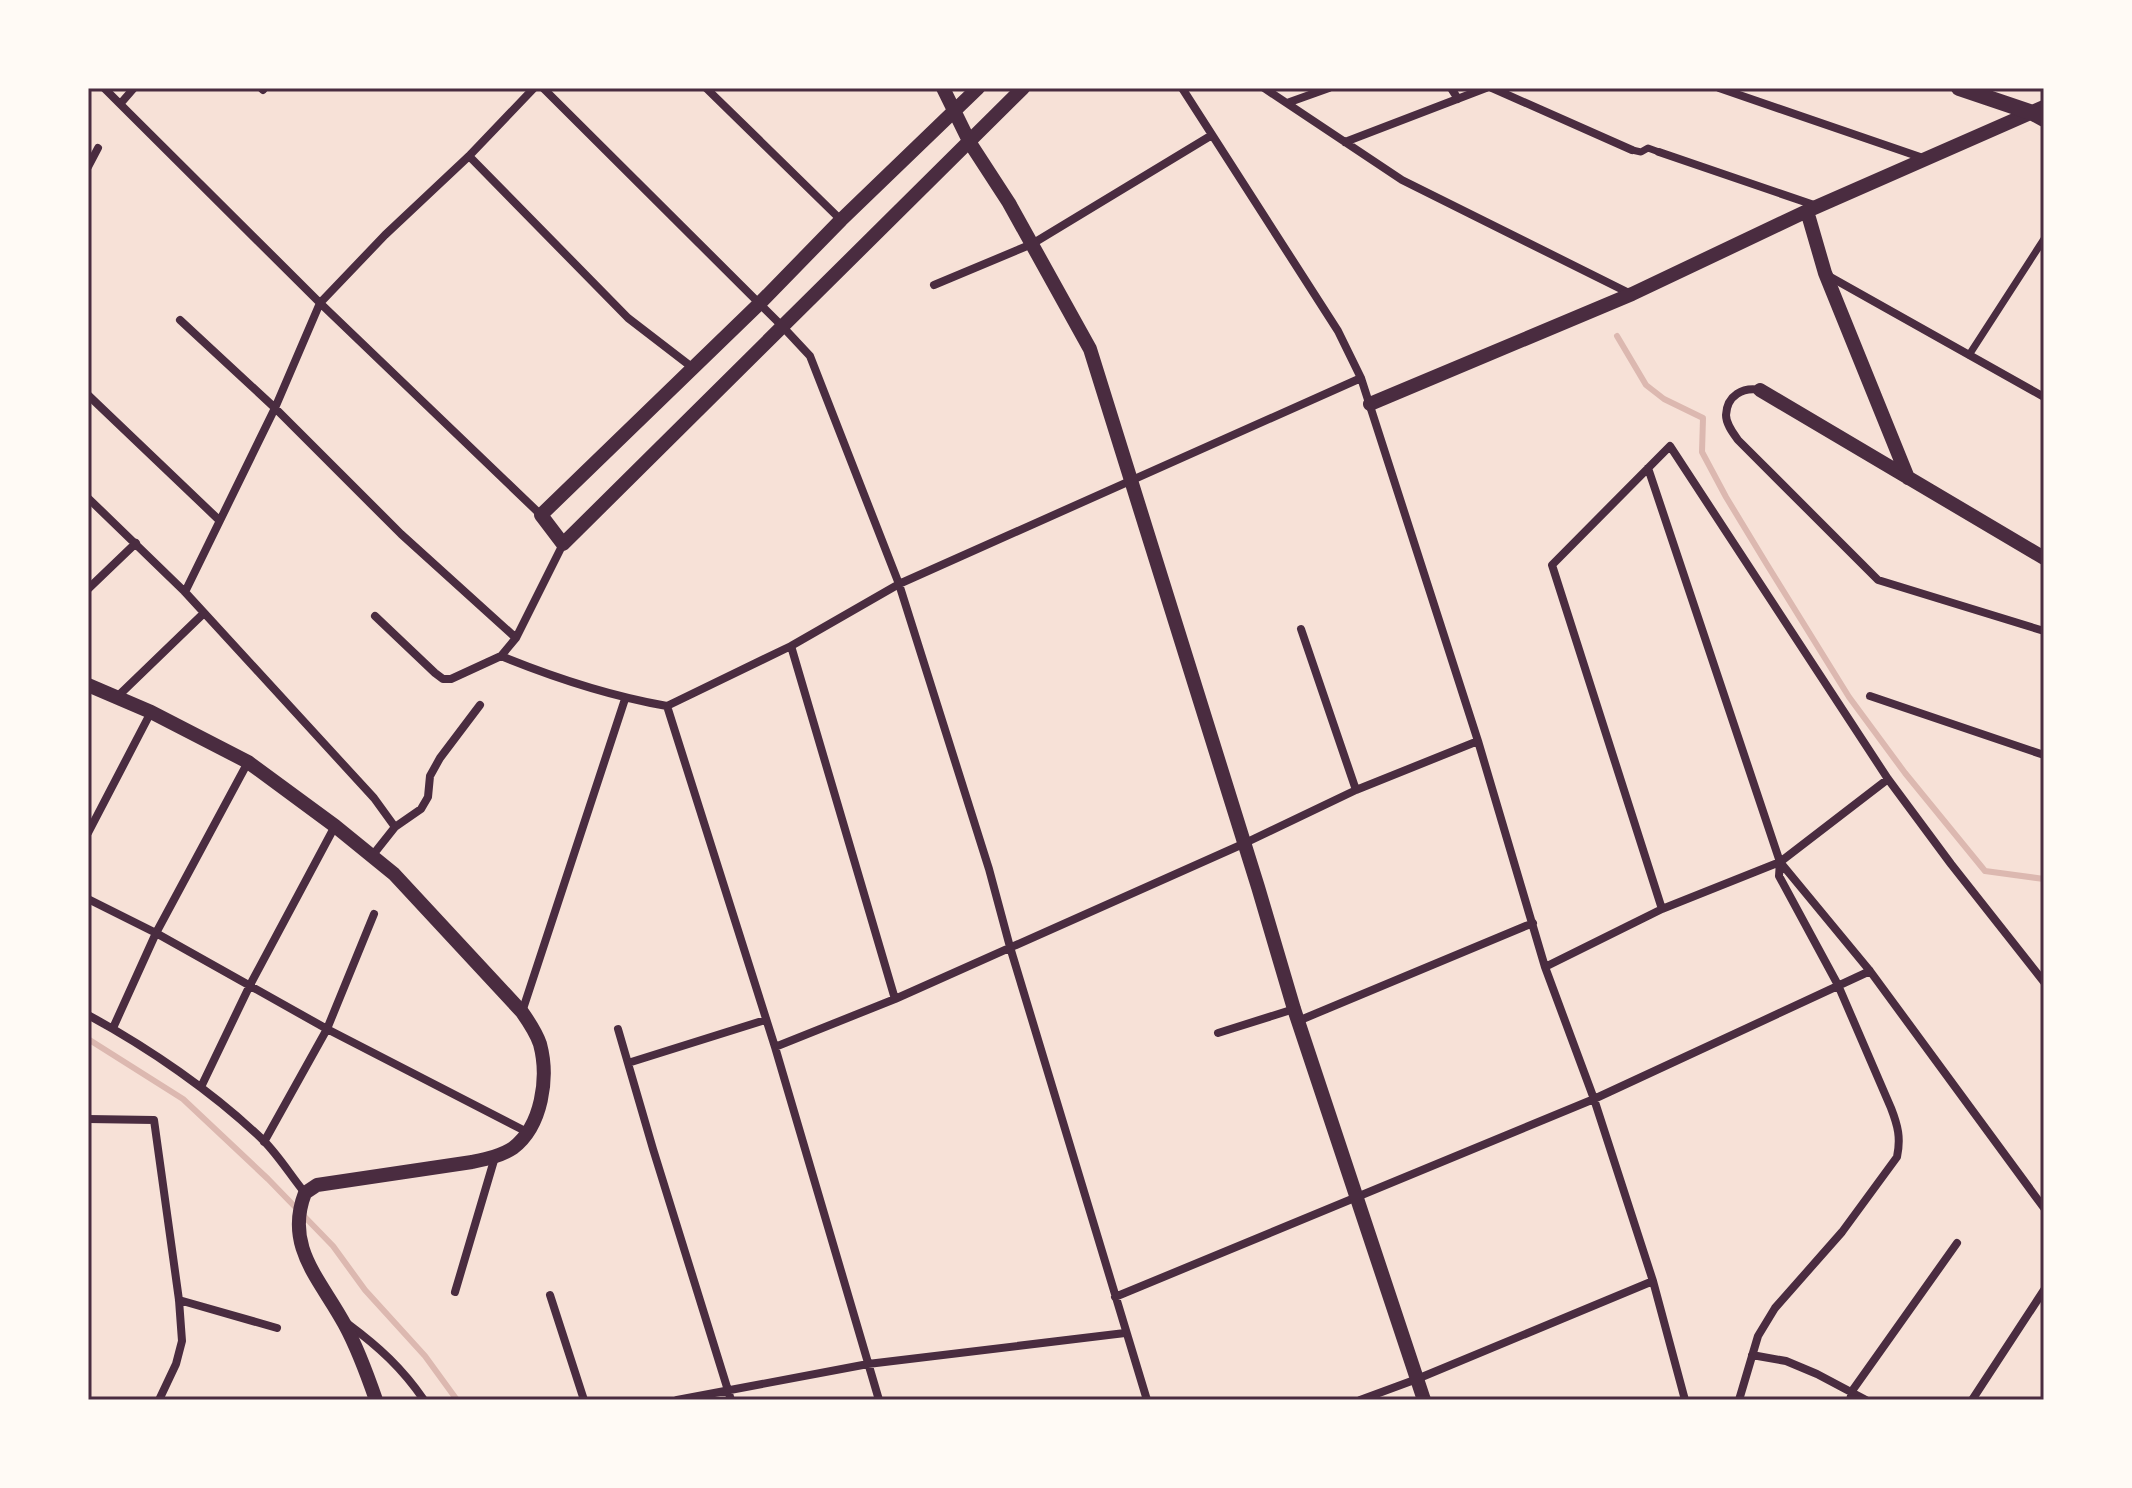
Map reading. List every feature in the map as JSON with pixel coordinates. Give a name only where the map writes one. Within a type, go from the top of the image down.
[{"type":"main road","points":[[1959,88],[2040,113]]},
{"type":"street","points":[[104,88],[320,303],[541,515],[563,544]]},
{"type":"street","points":[[121,103],[134,88]]},
{"type":"street","points":[[185,592],[275,408],[320,303],[534,88]]},
{"type":"street","points":[[543,88],[810,356],[899,584],[989,869],[1147,1400]]},
{"type":"street","points":[[706,88],[841,220]]},
{"type":"street","points":[[943,88],[970,143],[1009,203],[1090,349],[1296,1015],[1424,1400]]},
{"type":"street","points":[[541,515],[978,88]]},
{"type":"street","points":[[375,616],[443,679],[451,679],[501,656],[516,638],[563,544],[1023,88]]},
{"type":"street","points":[[1182,88],[1338,331],[1361,378],[1478,741],[1545,967],[1594,1099],[1653,1281],[1685,1400]]},
{"type":"street","points":[[1264,88],[1402,180],[1632,294]]},
{"type":"street","points":[[1287,103],[1329,88]]},
{"type":"street","points":[[1451,88],[1458,99]]},
{"type":"street","points":[[1345,142],[1489,88],[1632,150],[1641,152],[1648,148],[1812,208]]},
{"type":"street","points":[[1719,88],[1927,159]]},
{"type":"street","points":[[1370,404],[1632,294],[1812,208],[2040,113]]},
{"type":"street","points":[[934,285],[1032,244],[1212,135]]},
{"type":"street","points":[[88,167],[98,148]]},
{"type":"street","points":[[469,156],[628,318],[693,368]]},
{"type":"street","points":[[1812,208],[1825,273],[1908,478]]},
{"type":"street","points":[[1969,355],[2044,239]]},
{"type":"street","points":[[1825,273],[2043,394]]},
{"type":"street","points":[[180,320],[275,408],[401,534],[516,638]]},
{"type":"street","points":[[501,656],[625,699],[667,706],[791,646],[899,584],[1361,378]]},
{"type":"street","points":[[2044,558],[1760,390],[1749,388],[1739,391],[1730,401],[1726,415],[1729,428],[1738,440],[1878,580],[2044,631]]},
{"type":"street","points":[[88,395],[219,520]]},
{"type":"street","points":[[1662,909],[1552,565],[1670,446],[1888,779],[2044,982]]},
{"type":"street","points":[[1648,468],[1780,862],[1870,971],[2044,1208]]},
{"type":"street","points":[[88,498],[185,592],[374,798],[395,827]]},
{"type":"street","points":[[88,589],[136,543]]},
{"type":"street","points":[[117,697],[204,613]]},
{"type":"street","points":[[1301,629],[1356,790]]},
{"type":"street","points":[[791,646],[895,999]]},
{"type":"street","points":[[88,685],[151,712],[248,762],[335,826],[394,874],[522,1012],[534,1029],[540,1046],[543,1086],[529,1133],[511,1149],[495,1157],[317,1185],[304,1196],[297,1221],[301,1246],[309,1267],[359,1352],[376,1400]]},
{"type":"street","points":[[1870,696],[2044,755]]},
{"type":"street","points":[[522,1012],[625,699]]},
{"type":"street","points":[[372,856],[395,827],[421,809],[428,797],[430,776],[440,758],[480,705]]},
{"type":"street","points":[[667,706],[775,1047],[879,1400]]},
{"type":"street","points":[[88,833],[151,712]]},
{"type":"street","points":[[775,1047],[895,999],[1243,844],[1356,790],[1478,741]]},
{"type":"street","points":[[113,1028],[156,933],[248,762]]},
{"type":"street","points":[[1545,967],[1662,909],[1780,862],[1888,779]]},
{"type":"street","points":[[201,1087],[250,985],[335,826]]},
{"type":"street","points":[[1739,1400],[1758,1336],[1775,1308],[1842,1232],[1897,1157],[1900,1141],[1898,1127],[1838,985],[1779,876],[1780,862]]},
{"type":"street","points":[[88,899],[156,933],[327,1029],[529,1133]]},
{"type":"street","points":[[264,1142],[327,1029],[374,914]]},
{"type":"street","points":[[1218,1033],[1296,1015],[1533,923]]},
{"type":"street","points":[[1115,1297],[1594,1099],[1870,971]]},
{"type":"street","points":[[88,1015],[113,1028],[201,1087],[264,1142],[304,1196]]},
{"type":"street","points":[[628,1063],[765,1020]]},
{"type":"street","points":[[618,1029],[731,1400]]},
{"type":"street","points":[[88,1119],[154,1120],[182,1341],[176,1364],[159,1400]]},
{"type":"street","points":[[455,1292],[495,1157]]},
{"type":"street","points":[[1851,1396],[1957,1243]]},
{"type":"street","points":[[1360,1400],[1653,1281]]},
{"type":"street","points":[[1972,1400],[2044,1290]]},
{"type":"street","points":[[550,1295],[584,1400]]},
{"type":"street","points":[[179,1300],[277,1328]]},
{"type":"street","points":[[341,1318],[377,1345],[406,1374],[424,1400]]},
{"type":"street","points":[[677,1400],[868,1364],[1125,1333]]},
{"type":"street","points":[[1752,1355],[1786,1361],[1817,1374],[1851,1396],[1866,1400]]},
{"type":"waterway","points":[[1617,336],[1646,385],[1664,399],[1703,418],[1702,452],[1726,497],[1849,697],[1905,773],[1985,871],[2044,879]]},
{"type":"waterway","points":[[88,1039],[183,1099],[268,1179],[333,1246],[365,1290],[425,1356],[457,1400]]}]
